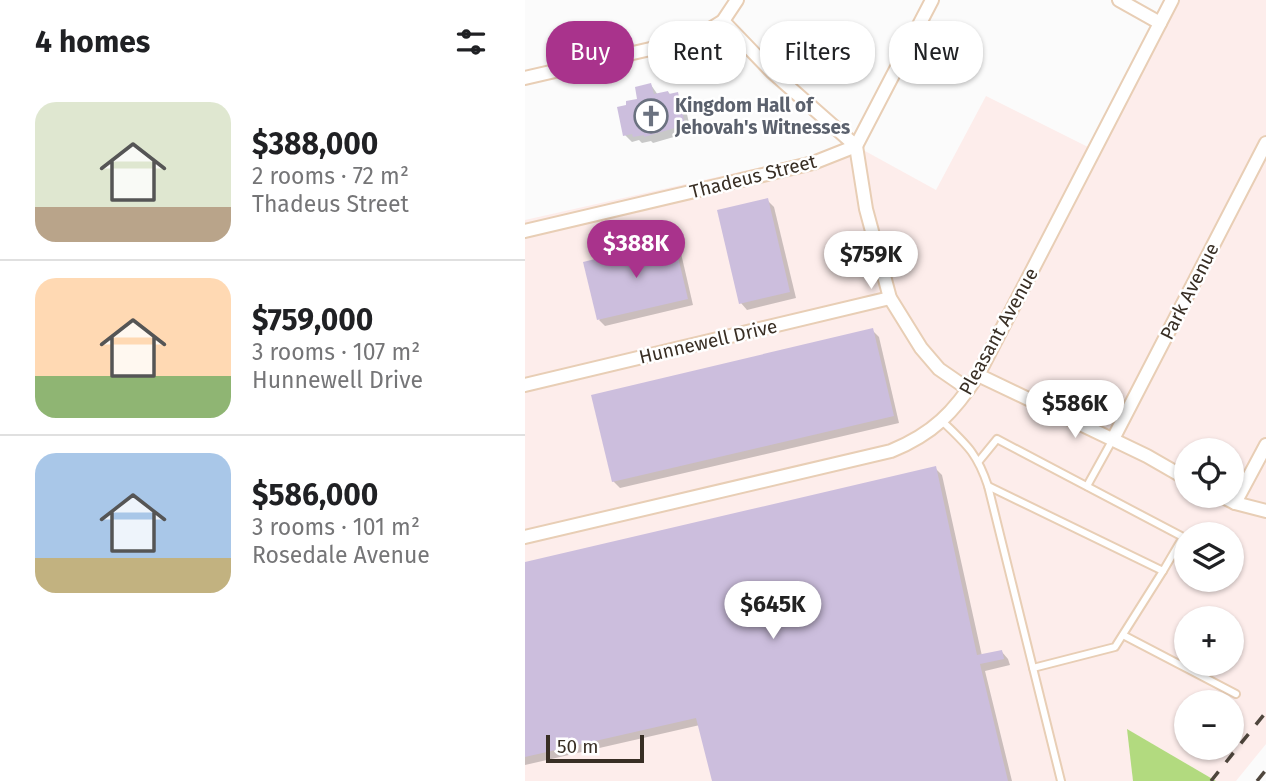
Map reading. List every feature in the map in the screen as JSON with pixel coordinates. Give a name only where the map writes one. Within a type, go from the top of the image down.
[{"type":"street","points":[[723,21],[737,0]]},
{"type":"street","points":[[932,0],[856,146],[866,209],[890,298],[921,348],[939,369],[968,389]]},
{"type":"street","points":[[1119,0],[1160,23]]},
{"type":"street","name":"Pleasant Avenue","points":[[525,537],[891,451],[922,437],[942,421],[978,374],[1172,0]]},
{"type":"street","points":[[746,45],[772,72],[856,146]]},
{"type":"street","points":[[525,78],[648,50]]},
{"type":"street","name":"Park Avenue","points":[[1113,439],[1266,143]]},
{"type":"street","name":"Thadeus Street","points":[[525,230],[813,163],[856,146]]},
{"type":"street","name":"Hunnewell Drive","points":[[525,385],[890,298]]},
{"type":"street","points":[[978,374],[1113,439],[1174,472]]},
{"type":"street","points":[[1244,486],[1266,445]]},
{"type":"street","points":[[1244,505],[1266,511]]},
{"type":"lane","points":[[942,421],[969,446],[979,461],[988,486],[1061,781]]},
{"type":"lane","points":[[979,461],[997,439],[1183,537],[1115,647],[1033,668]]},
{"type":"lane","points":[[1087,486],[1113,439]]},
{"type":"lane","points":[[988,486],[1163,571]]},
{"type":"lane","points":[[1123,635],[1228,690]]},
{"type":"shaded area","points":[[1172,0],[1266,0],[1266,744],[1236,781],[1216,781],[1180,760],[1244,760],[1244,690],[1174,690],[1174,757],[1128,730],[1133,781],[525,781],[525,220],[856,146],[936,190],[986,96],[1094,150]]},
{"type":"green space","points":[[1127,729],[1174,756],[1174,760],[1180,760],[1216,781],[1133,781]]},
{"type":"building","name":"Kingdom Hall of Jehovah's Witnesses","points":[[651,84],[654,94],[678,92],[685,125],[644,137],[633,137],[632,134],[623,136],[617,107],[626,105],[626,101],[637,99],[635,87]]},
{"type":"building","points":[[768,198],[790,292],[739,304],[717,210]]},
{"type":"building","points":[[674,240],[688,299],[597,320],[583,262]]},
{"type":"building","points":[[873,328],[894,416],[612,482],[591,395]]},
{"type":"building","points":[[936,466],[977,655],[1002,650],[1004,659],[980,664],[1008,781],[712,781],[696,718],[525,757],[525,562]]},
{"type":"railway","points":[[1211,781],[1266,712]]},
{"type":"railway","points":[[1257,781],[1266,770]]},
{"type":"place","name":"Kingdom Hall of Jehovah's Witnesses","points":[[651,116]]}]
